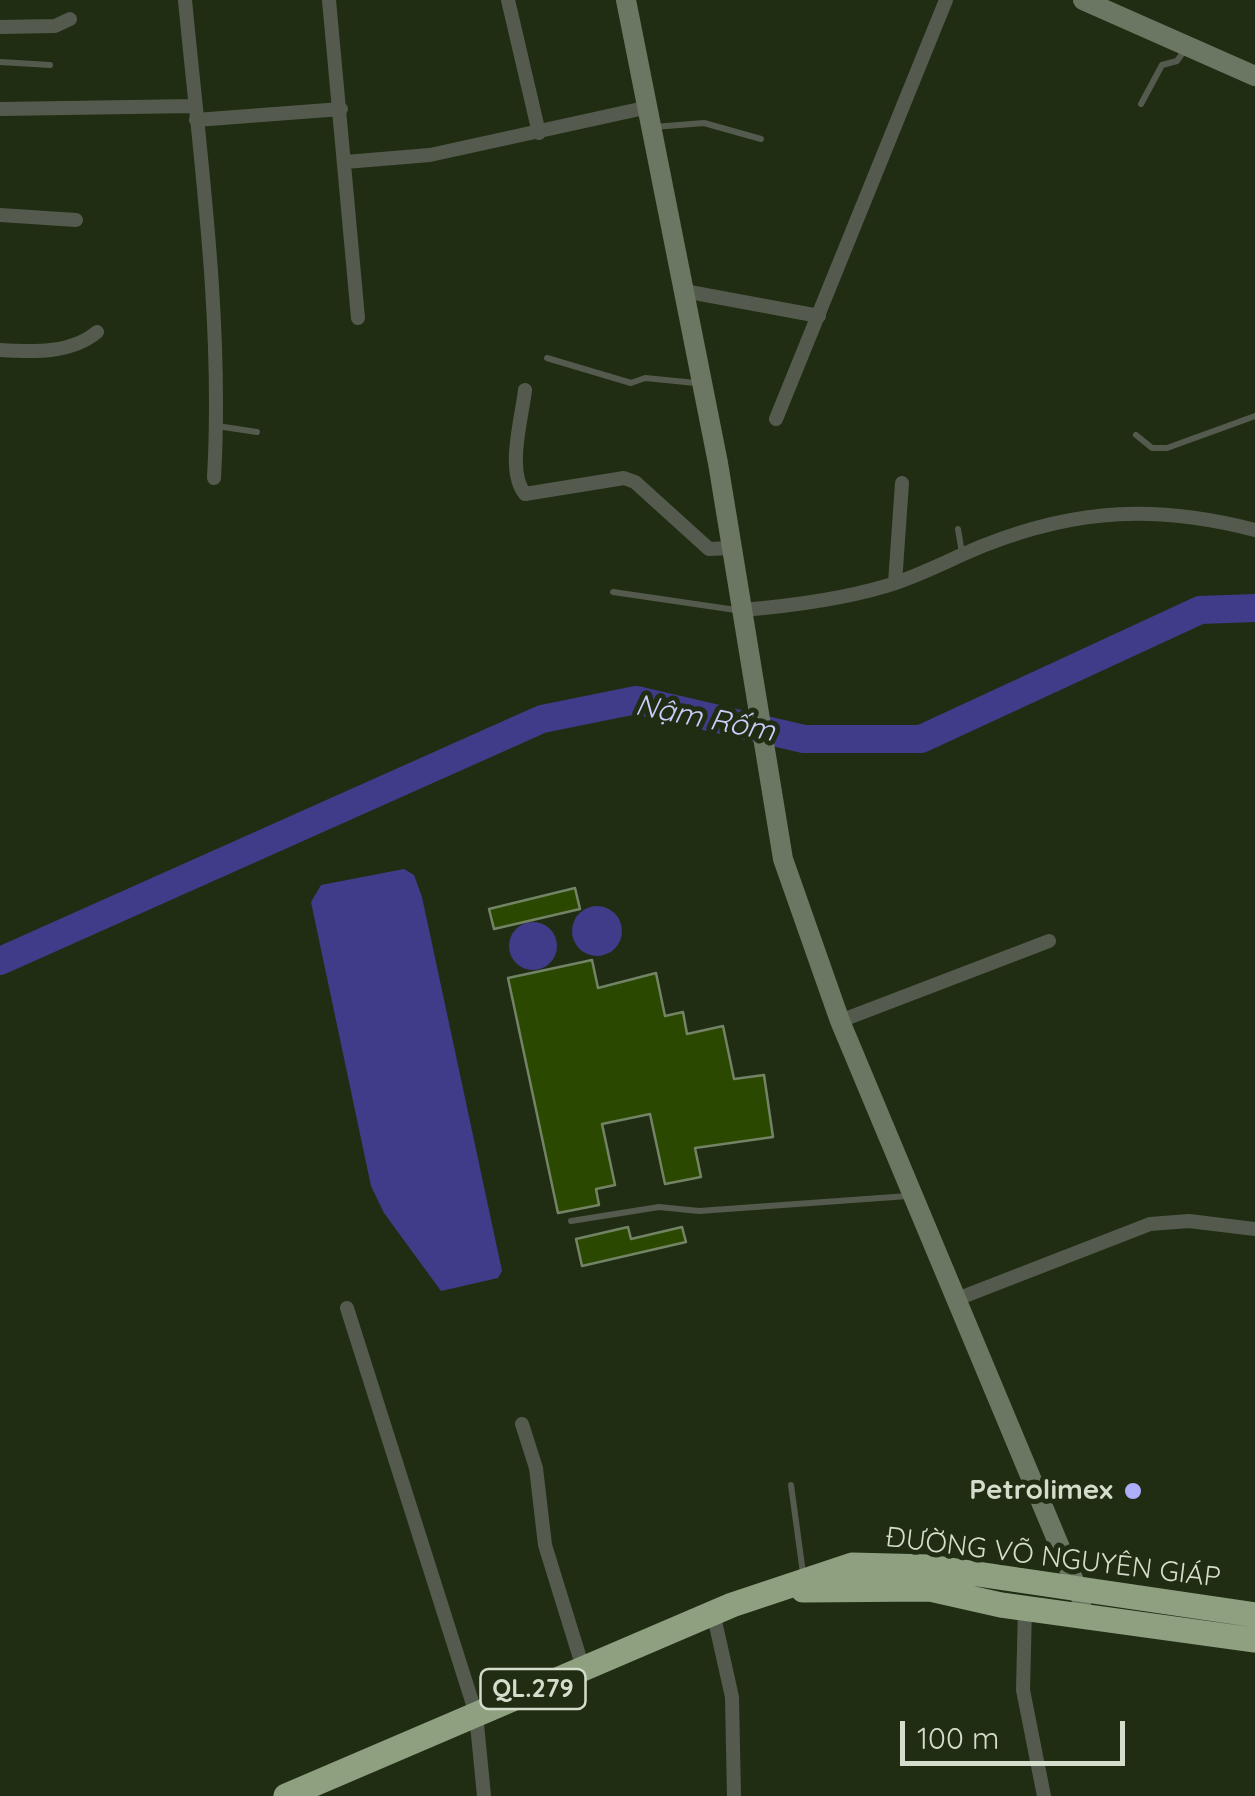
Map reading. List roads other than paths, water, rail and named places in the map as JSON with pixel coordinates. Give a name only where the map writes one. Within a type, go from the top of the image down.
[{"type":"highway","name":"ĐƯỜNG VÕ NGUYÊN GIÁP","points":[[797,1587],[852,1565],[887,1564],[1255,1615]]},
{"type":"highway","name":"ĐƯỜNG VÕ NGUYÊN GIÁP","points":[[797,1587],[930,1589],[1025,1608],[1255,1640]]},
{"type":"highway","name":"QL.279","points":[[286,1796],[713,1612],[797,1587]]},
{"type":"street","points":[[185,0],[204,186],[216,426],[214,478]]},
{"type":"street","points":[[329,0],[358,318]]},
{"type":"street","points":[[508,0],[539,133]]},
{"type":"street","points":[[626,0],[732,548],[774,820],[797,905],[840,1020],[1088,1616]]},
{"type":"street","points":[[776,419],[946,0]]},
{"type":"street","points":[[1083,0],[1116,6],[1187,47],[1255,76]]},
{"type":"street","points":[[0,27],[55,26],[70,19]]},
{"type":"street","points":[[0,108],[195,113],[341,109]]},
{"type":"street","points":[[344,162],[430,155],[539,133],[651,117]]},
{"type":"street","points":[[0,215],[76,220]]},
{"type":"street","points":[[684,291],[818,316]]},
{"type":"street","points":[[0,350],[59,350],[86,341],[96,332]]},
{"type":"street","points":[[525,390],[518,454],[519,486],[525,494],[624,478],[636,482],[709,549],[732,548]]},
{"type":"street","points":[[895,583],[902,483]]},
{"type":"street","points":[[743,617],[895,583],[1062,519],[1120,510],[1208,518],[1255,530]]},
{"type":"street","points":[[840,1020],[1049,940]]},
{"type":"street","points":[[957,1299],[1150,1224],[1188,1221],[1255,1229]]},
{"type":"street","points":[[347,1308],[476,1714],[484,1796]]},
{"type":"street","points":[[522,1424],[536,1468],[546,1545],[583,1668]]},
{"type":"street","points":[[1025,1608],[1024,1690],[1044,1796]]},
{"type":"street","points":[[713,1612],[732,1697],[734,1796]]},
{"type":"lane","points":[[1142,104],[1162,66],[1177,61],[1187,47]]},
{"type":"lane","points":[[0,62],[50,66]]},
{"type":"lane","points":[[651,117],[704,123],[760,138]]},
{"type":"lane","points":[[546,358],[631,383],[645,378],[702,384]]},
{"type":"lane","points":[[1136,435],[1152,448],[1167,448],[1255,416]]},
{"type":"lane","points":[[216,426],[257,432]]},
{"type":"lane","points":[[958,530],[962,555]]},
{"type":"lane","points":[[614,592],[743,617]]},
{"type":"lane","points":[[571,1221],[659,1207],[718,1210],[864,1202],[913,1195]]},
{"type":"lane","points":[[791,1485],[797,1587]]},
{"type":"waterway","name":"Nậm Rốm","points":[[0,961],[542,719],[636,700],[804,739],[921,739],[1200,610],[1255,608]]},
{"type":"place","name":"Petrolimex","points":[[1133,1491]]}]
